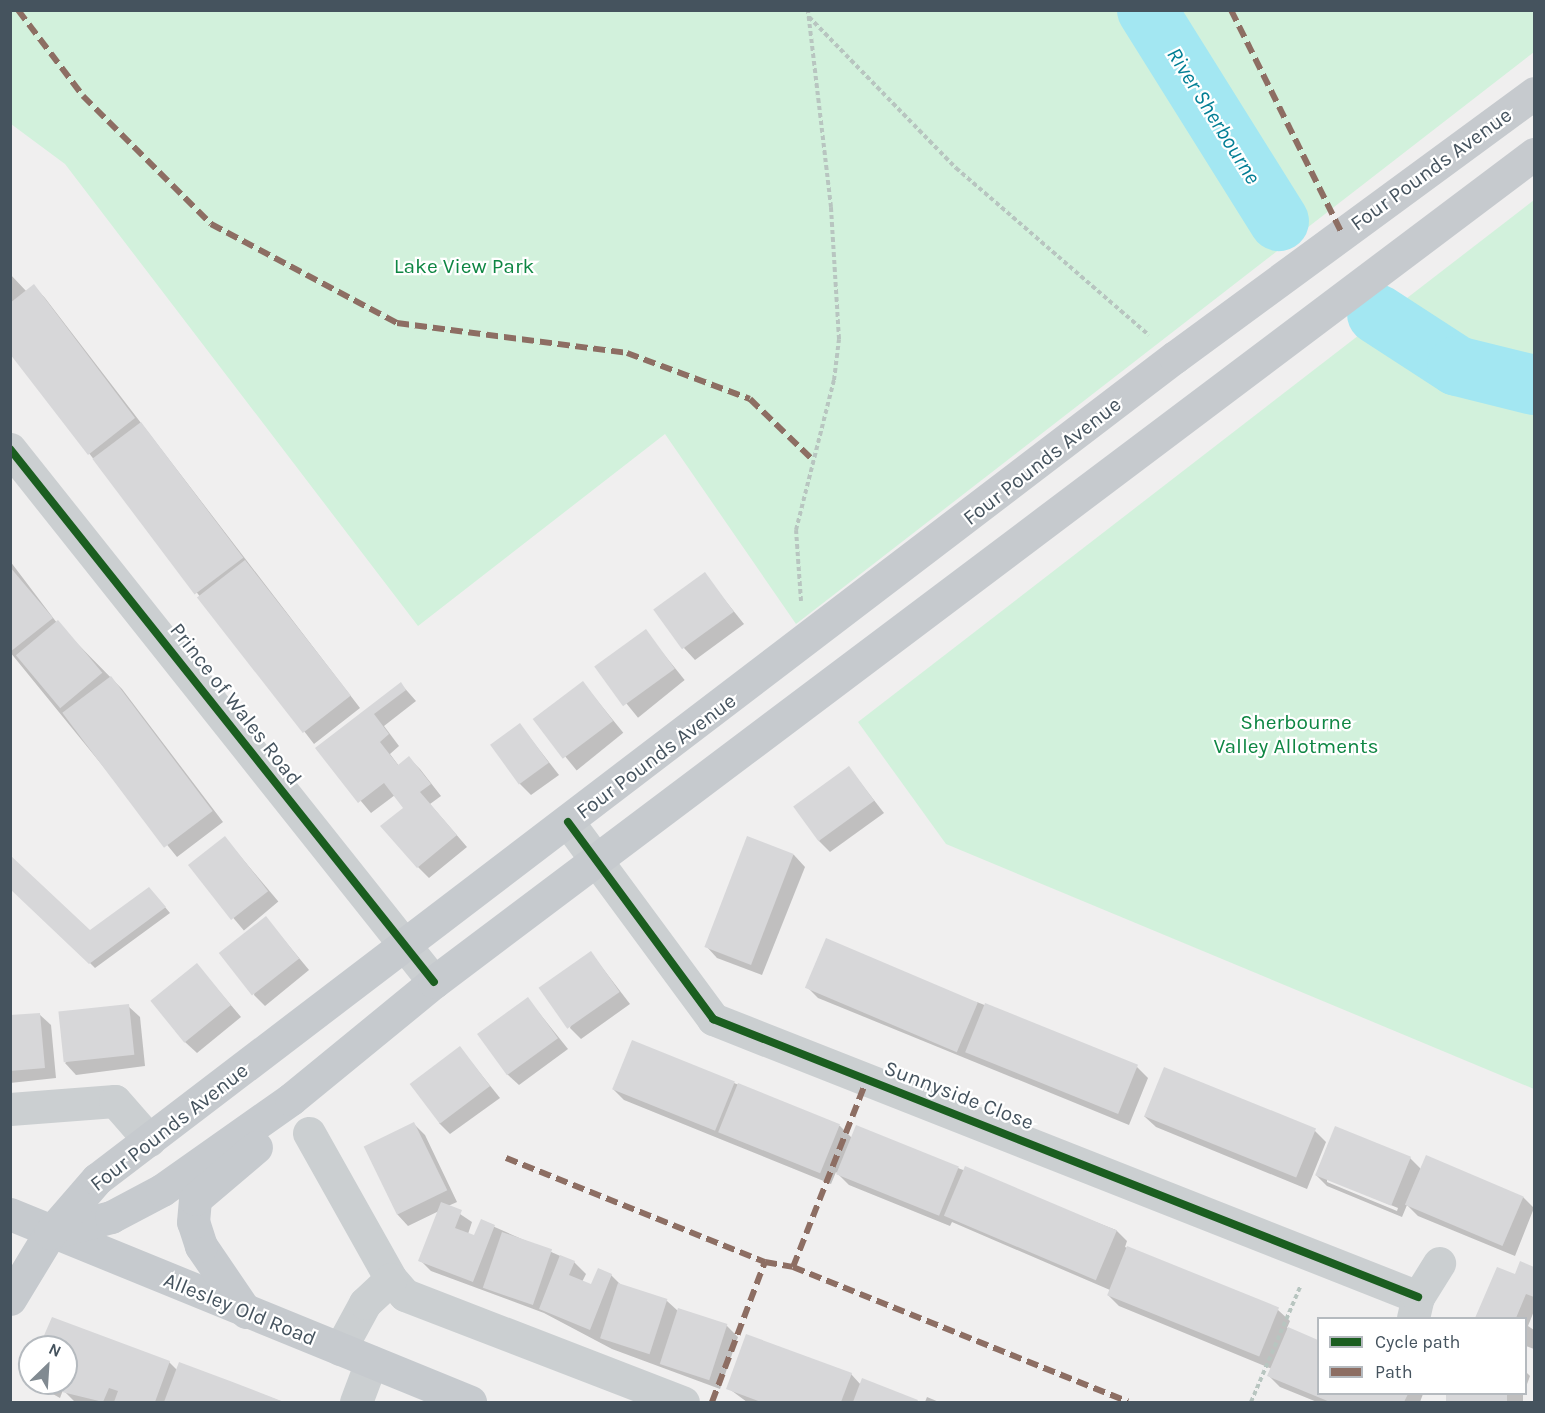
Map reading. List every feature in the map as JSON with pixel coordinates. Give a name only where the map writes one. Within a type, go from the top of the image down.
[{"type":"main road","name":"Four Pounds Avenue","points":[[50,1233],[97,1179],[811,639],[1175,357],[1534,93]]},
{"type":"main road","name":"Four Pounds Avenue","points":[[50,1233],[111,1217],[162,1190],[291,1099],[307,1080],[434,982],[1534,154]]},
{"type":"main road","points":[[246,1312],[201,1245],[193,1222],[195,1198],[277,1130],[291,1099]]},
{"type":"main road","name":"Allesley Old Road","points":[[10,1214],[50,1233],[470,1402]]},
{"type":"main road","points":[[10,1299],[50,1233]]},
{"type":"street","name":"Prince of Wales Road","points":[[10,449],[434,982]]},
{"type":"street","name":"Sunnyside Close","points":[[568,822],[713,1019],[1309,1253],[1415,1308],[1439,1263]]},
{"type":"street","points":[[10,1109],[115,1101],[149,1140]]},
{"type":"street","points":[[309,1132],[391,1279],[413,1299],[683,1402]]},
{"type":"street","points":[[340,1349],[365,1303],[391,1279]]},
{"type":"street","points":[[356,1402],[371,1362]]},
{"type":"path","points":[[808,10],[831,207],[839,339],[834,380],[796,530],[795,581],[811,639]]},
{"type":"path","points":[[808,16],[956,168],[1175,357]]},
{"type":"path","points":[[1251,1402],[1309,1268],[1309,1253]]},
{"type":"green space","name":"Lake View Park","points":[[11,10],[1534,10],[1534,52],[796,624],[665,434],[418,626],[65,164],[11,124]]},
{"type":"green space","name":"Sherbourne Valley Allotments","points":[[1534,200],[1534,1089],[946,844],[858,722]]},
{"type":"building","points":[[34,284],[135,418],[88,455],[10,354],[10,303]]},
{"type":"building","points":[[141,422],[243,558],[195,594],[92,459]]},
{"type":"building","points":[[245,560],[351,696],[303,733],[197,598]]},
{"type":"building","points":[[10,567],[53,618],[10,652]]},
{"type":"building","points":[[705,572],[734,612],[682,649],[653,610]]},
{"type":"building","points":[[58,620],[102,673],[60,708],[16,655]]},
{"type":"building","points":[[646,629],[675,669],[623,706],[594,667]]},
{"type":"building","points":[[111,676],[213,811],[164,848],[62,713]]},
{"type":"building","points":[[583,681],[613,721],[563,759],[533,719]]},
{"type":"building","points":[[401,682],[406,690],[374,714],[389,734],[380,742],[398,765],[409,756],[431,784],[420,792],[457,835],[417,868],[380,826],[403,808],[384,783],[358,803],[315,748]]},
{"type":"building","points":[[520,723],[549,763],[519,784],[490,745]]},
{"type":"building","points":[[849,766],[874,801],[818,841],[793,807]]},
{"type":"building","points":[[225,836],[268,891],[231,920],[188,865]]},
{"type":"building","points":[[747,836],[794,854],[751,965],[704,947]]},
{"type":"building","points":[[10,855],[90,930],[149,887],[166,907],[89,964],[10,889]]},
{"type":"building","points":[[266,916],[299,959],[252,995],[219,953]]},
{"type":"building","points":[[826,938],[978,1002],[957,1052],[805,988]]},
{"type":"building","points":[[591,951],[620,992],[567,1029],[539,988]]},
{"type":"building","points":[[197,963],[231,1005],[184,1043],[150,1001]]},
{"type":"building","points":[[528,997],[558,1038],[507,1075],[477,1034]]},
{"type":"building","points":[[985,1003],[1138,1065],[1118,1114],[965,1052]]},
{"type":"building","points":[[129,1004],[134,1055],[64,1062],[58,1011]]},
{"type":"building","points":[[40,1013],[45,1068],[10,1071],[10,1015]]},
{"type":"building","points":[[632,1040],[735,1082],[715,1131],[612,1089]]},
{"type":"building","points":[[460,1046],[490,1086],[440,1124],[410,1084]]},
{"type":"building","points":[[1164,1067],[1316,1128],[1296,1178],[1144,1116]]},
{"type":"building","points":[[738,1083],[840,1124],[820,1173],[718,1132]]},
{"type":"building","points":[[414,1122],[447,1190],[397,1215],[364,1147]]},
{"type":"building","points":[[856,1125],[959,1167],[939,1216],[836,1174]]},
{"type":"building","points":[[1335,1126],[1411,1157],[1391,1206],[1315,1175]]},
{"type":"building","points":[[1426,1155],[1524,1196],[1502,1246],[1405,1205]]},
{"type":"building","points":[[965,1166],[1117,1230],[1096,1280],[944,1216]]},
{"type":"building","points":[[441,1202],[462,1210],[455,1228],[474,1235],[481,1219],[495,1225],[473,1282],[418,1261]]},
{"type":"building","points":[[502,1232],[552,1249],[533,1305],[483,1288]]},
{"type":"building","points":[[1127,1246],[1279,1307],[1259,1357],[1107,1295]]},
{"type":"building","points":[[560,1255],[575,1261],[569,1275],[591,1284],[598,1268],[612,1274],[590,1330],[539,1309]]},
{"type":"building","points":[[1520,1261],[1534,1267],[1534,1297],[1526,1294],[1516,1317],[1475,1317],[1497,1267],[1515,1274]]},
{"type":"building","points":[[618,1283],[667,1299],[650,1354],[600,1338]]},
{"type":"building","points":[[678,1308],[727,1324],[709,1380],[660,1364]]},
{"type":"building","points":[[52,1317],[170,1361],[155,1402],[114,1402],[118,1391],[109,1388],[103,1402],[74,1395],[78,1395],[78,1335],[44,1335]]},
{"type":"building","points":[[1288,1327],[1317,1340],[1317,1395],[1408,1395],[1404,1402],[1330,1402],[1267,1376]]},
{"type":"building","points":[[746,1334],[852,1373],[841,1402],[761,1402],[726,1389]]},
{"type":"building","points":[[179,1362],[230,1381],[284,1402],[164,1402]]},
{"type":"building","points":[[862,1378],[918,1400],[917,1402],[853,1402]]},
{"type":"building","points":[[1446,1395],[1507,1395],[1507,1402],[1446,1402]]},
{"type":"waterway","name":"River Sherbourne","points":[[1147,10],[1279,221]]},
{"type":"waterway","name":"River Sherbourne","points":[[1377,314],[1457,366],[1534,385]]},
{"type":"marked path","points":[[18,10],[83,96],[211,224],[397,323],[627,353],[750,399],[812,459]]},
{"type":"marked path","points":[[1231,10],[1342,234]]},
{"type":"marked path","points":[[712,1402],[765,1262],[793,1267],[867,1079]]},
{"type":"marked path","points":[[506,1158],[765,1262]]},
{"type":"marked path","points":[[793,1267],[1128,1402]]},
{"type":"cycle path","points":[[10,449],[434,982]]},
{"type":"cycle path","points":[[568,822],[713,1019],[1418,1297]]}]
